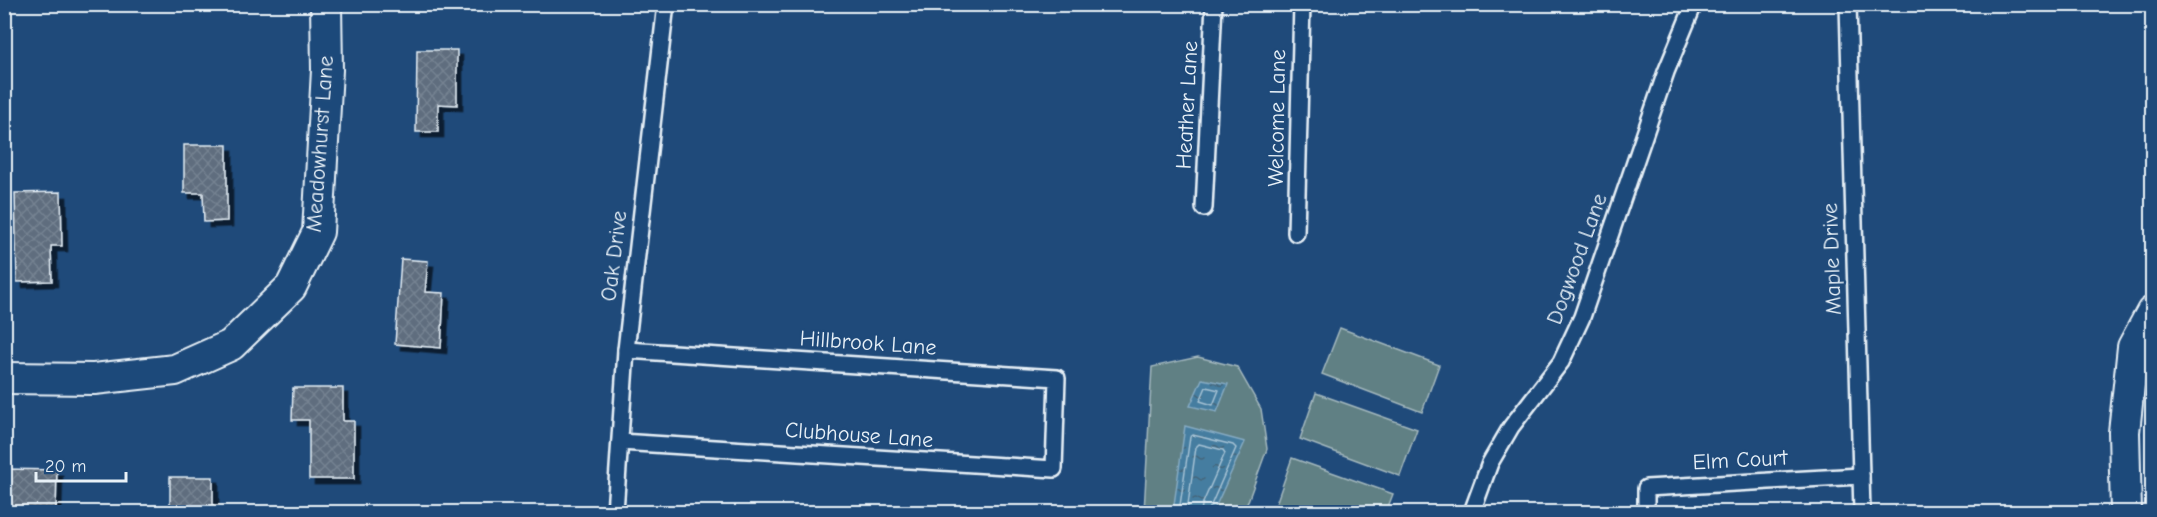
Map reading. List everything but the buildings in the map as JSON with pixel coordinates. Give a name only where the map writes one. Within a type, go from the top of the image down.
[{"type":"street","name":"Meadowhurst Lane","points":[[4,378],[94,379],[175,370],[231,345],[291,286],[318,232],[327,70],[326,4]]},
{"type":"street","points":[[2126,513],[2124,432],[2133,347],[2152,312]]},
{"type":"lane","name":"Oak Drive","points":[[615,513],[626,350],[666,4]]},
{"type":"lane","name":"Heather Lane","points":[[1204,208],[1214,4]]},
{"type":"lane","name":"Welcome Lane","points":[[1296,233],[1302,4]]},
{"type":"lane","name":"Dogwood Lane","points":[[1472,513],[1490,463],[1511,427],[1561,362],[1582,317],[1666,72],[1694,4]]},
{"type":"lane","name":"Maple Drive","points":[[1848,4],[1862,513]]},
{"type":"lane","name":"Hillbrook Lane","points":[[626,350],[1057,378],[1055,429]]},
{"type":"lane","name":"Clubhouse Lane","points":[[621,442],[1054,469],[1055,429]]},
{"type":"lane","name":"Elm Court","points":[[1646,513],[1646,488],[1861,476]]},
{"type":"green space","points":[[1340,328],[1439,365],[1422,412],[1322,374]]},
{"type":"green space","points":[[1198,357],[1237,367],[1261,409],[1267,449],[1244,512],[1144,512],[1152,367]]},
{"type":"green space","points":[[1316,393],[1417,429],[1400,476],[1300,439]]},
{"type":"green space","points":[[1292,458],[1393,494],[1386,512],[1299,512],[1276,504]]},
{"type":"water","points":[[1202,379],[1228,384],[1217,412],[1190,406]]},
{"type":"water","points":[[1185,426],[1245,442],[1213,512],[1173,512]]}]
